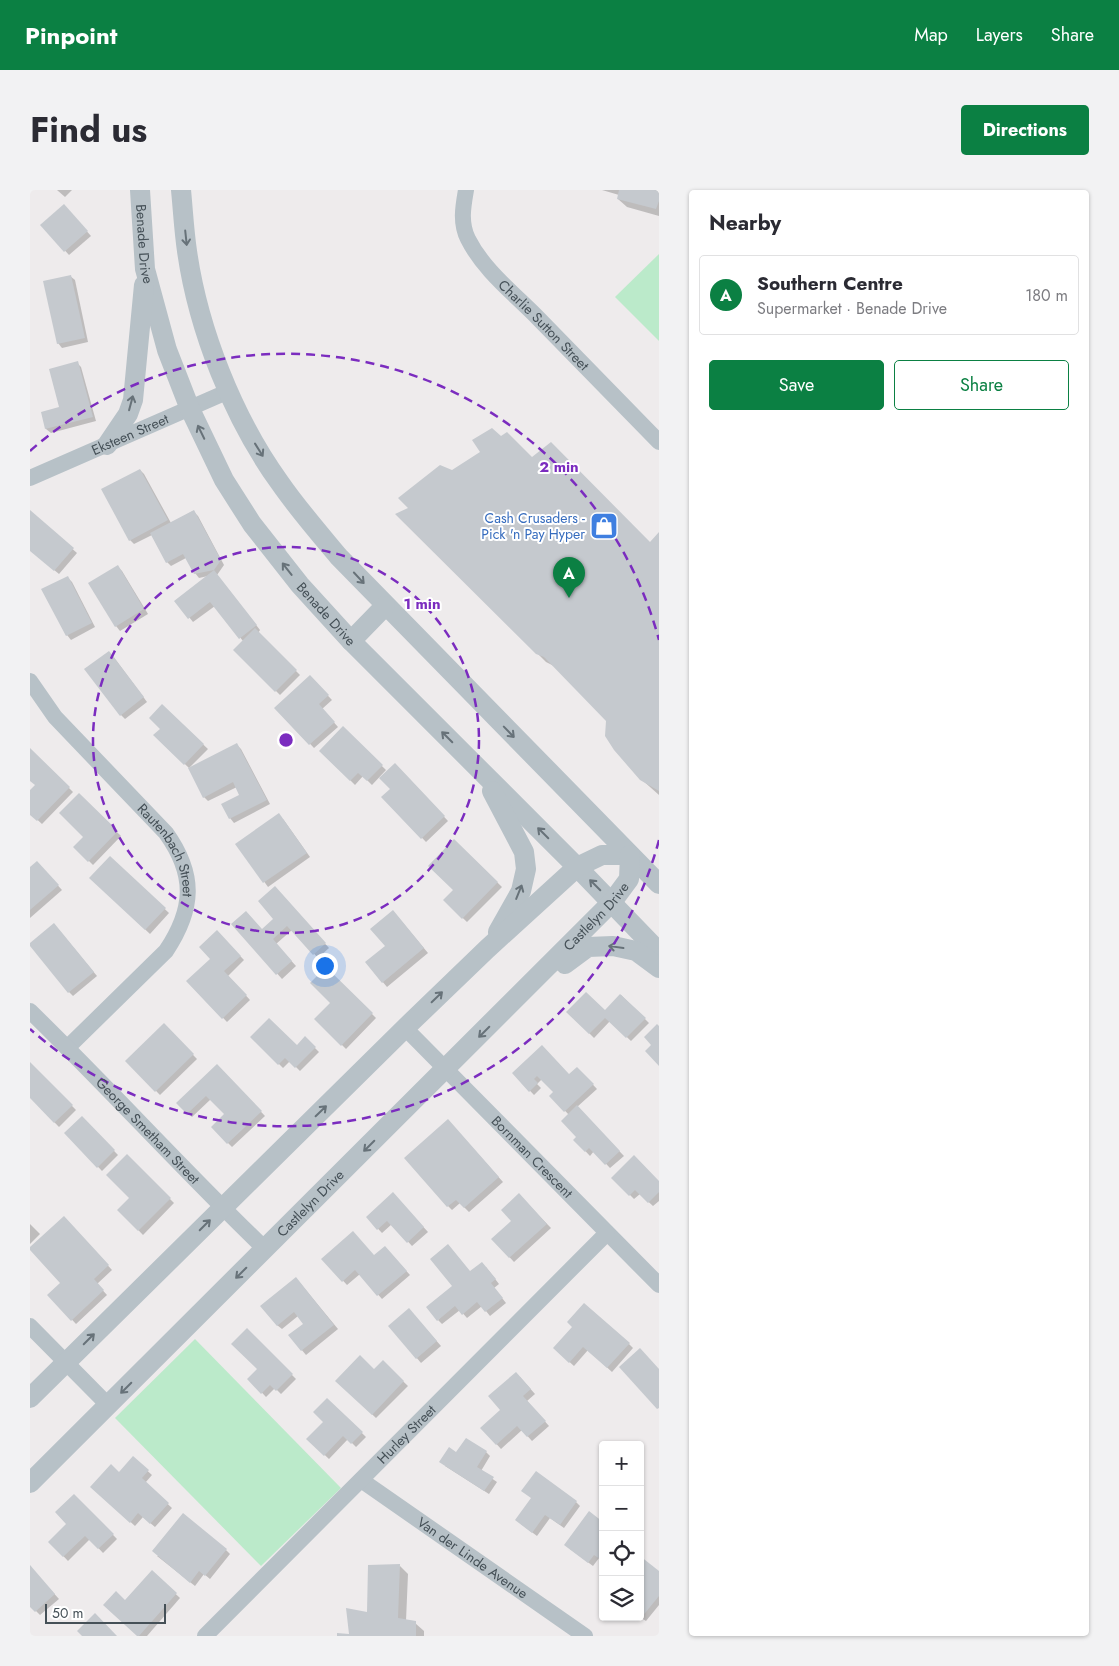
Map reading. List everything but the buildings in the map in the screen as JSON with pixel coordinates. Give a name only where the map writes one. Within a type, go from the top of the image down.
[{"type":"street","name":"Benade Drive","points":[[140,190],[145,269],[167,350],[190,409],[224,480],[252,524],[300,586],[351,640],[612,902],[659,952]]},
{"type":"street","points":[[181,190],[187,252],[208,337],[229,391],[252,439],[279,482],[339,558],[659,884]]},
{"type":"street","name":"Charlie Sutton Street","points":[[466,190],[463,226],[468,239],[486,267],[590,370],[659,442]]},
{"type":"street","points":[[107,445],[128,414],[133,400],[145,269]]},
{"type":"street","name":"Eksteen Street","points":[[30,478],[229,391]]},
{"type":"street","points":[[351,640],[385,606]]},
{"type":"street","name":"Rautenbach Street","points":[[30,681],[55,717],[166,833],[177,849],[187,872],[188,898],[183,919],[166,952],[67,1048]]},
{"type":"street","points":[[482,771],[524,852],[526,869],[521,891],[487,950]]},
{"type":"street","points":[[30,1398],[405,1028],[577,867],[602,855],[630,855]]},
{"type":"street","name":"Castlelyn Drive","points":[[30,1483],[446,1070],[612,902],[629,879],[630,855]]},
{"type":"street","points":[[518,997],[588,947],[614,946],[636,951],[659,968]]},
{"type":"street","name":"George Smetham Street","points":[[30,1011],[222,1208],[265,1249]]},
{"type":"street","name":"Bornman Crescent","points":[[405,1028],[659,1285]]},
{"type":"street","name":"Hurley Street","points":[[208,1635],[607,1233]]},
{"type":"street","points":[[30,1326],[108,1406]]},
{"type":"street","name":"Van der Linde Avenue","points":[[361,1480],[585,1636]]},
{"type":"green space","points":[[659,254],[659,341],[615,297]]},
{"type":"green space","points":[[195,1339],[341,1488],[261,1566],[115,1418]]},
{"type":"place","name":"Cash Crusaders - Pick 'n Pay Hyper","points":[[604,526]]},
{"type":"place","name":"Southern Centre","points":[[569,598]]}]
